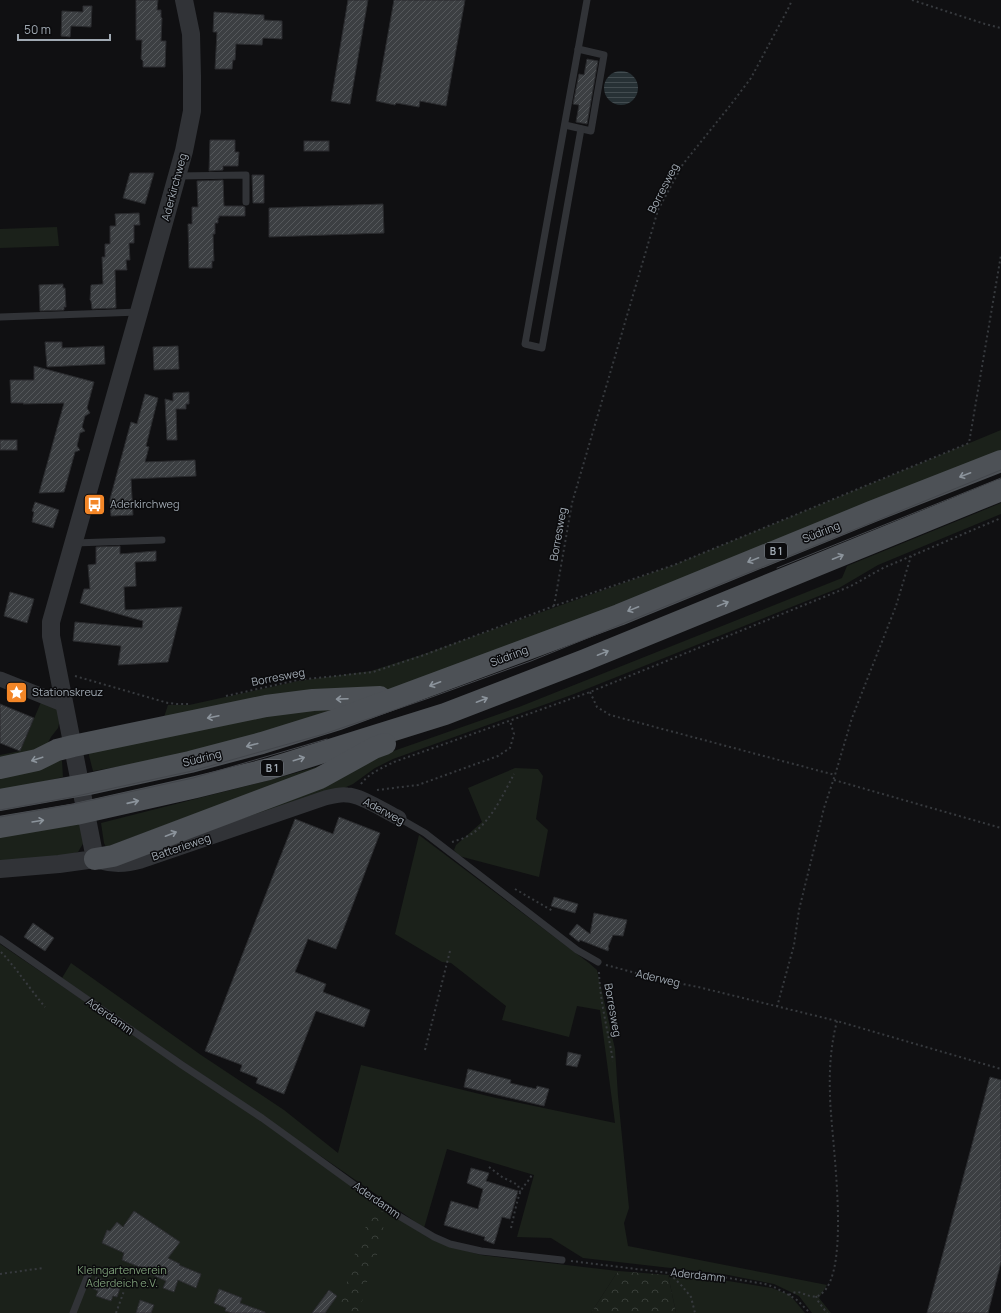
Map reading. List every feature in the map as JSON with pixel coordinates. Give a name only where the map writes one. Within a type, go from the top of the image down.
[{"type":"main road","name":"Südring","points":[[0,800],[80,786],[190,762],[262,743],[338,719],[619,615],[871,512],[1001,461]]},
{"type":"main road","name":"B 1","points":[[0,827],[85,812],[196,787],[268,768],[445,714],[600,654],[1001,490]]},
{"type":"main road","points":[[0,768],[37,760],[57,750],[73,746],[266,706],[314,700],[349,699],[409,694]]},
{"type":"main road","points":[[95,859],[113,856],[320,778],[374,748],[445,714]]},
{"type":"street","name":"Aderkirchweg","points":[[95,859],[51,636],[50,622],[184,151],[192,111],[191,34],[184,0]]},
{"type":"street","points":[[0,679],[65,705]]},
{"type":"street","name":"Batterieweg","points":[[0,869],[59,864],[95,859],[110,865],[125,865],[325,798],[338,795],[357,796]]},
{"type":"street","name":"Aderweg","points":[[357,796],[399,818]]},
{"type":"lane","points":[[581,129],[542,348],[525,344],[587,0]]},
{"type":"lane","points":[[565,125],[591,131],[604,55],[578,50]]},
{"type":"lane","points":[[177,176],[246,176],[246,202]]},
{"type":"lane","points":[[0,317],[139,312]]},
{"type":"lane","points":[[73,543],[162,540]]},
{"type":"lane","name":"Aderweg","points":[[399,818],[425,833],[577,950],[598,962]]},
{"type":"lane","name":"Aderdamm","points":[[0,939],[182,1065],[262,1118],[389,1210],[434,1237],[450,1244],[481,1251],[562,1260]]},
{"type":"lane","points":[[73,1313],[88,1275]]},
{"type":"path","name":"Borresweg","points":[[225,696],[298,680],[373,672],[424,655],[554,606],[572,503],[658,210],[683,164],[751,78],[792,0]]},
{"type":"path","points":[[912,0],[984,24],[1001,28]]},
{"type":"path","points":[[554,606],[674,565],[969,443],[1001,255]]},
{"type":"path","points":[[357,796],[361,783],[377,770],[394,762],[510,722],[590,692],[851,586],[883,568],[1001,519]]},
{"type":"path","points":[[778,1007],[794,945],[799,910],[824,808],[834,780],[852,718],[896,606],[911,556]]},
{"type":"path","points":[[58,671],[168,703],[188,704]]},
{"type":"path","points":[[590,692],[597,707],[610,715],[835,775]]},
{"type":"path","points":[[357,796],[370,791],[418,785],[498,756],[510,748],[514,734],[510,722]]},
{"type":"path","points":[[442,846],[473,833],[485,822],[501,798],[514,774]]},
{"type":"path","points":[[834,780],[1001,828]]},
{"type":"path","points":[[425,1050],[450,951]]},
{"type":"path","points":[[0,952],[10,962],[45,1007]]},
{"type":"path","name":"Borresweg","points":[[598,962],[600,992],[613,1061]]},
{"type":"path","name":"Aderweg","points":[[598,962],[662,980],[698,987],[837,1021],[1001,1069]]},
{"type":"path","points":[[790,1295],[796,1292],[811,1296],[820,1295],[829,1287],[835,1269],[838,1203],[830,1094],[831,1057],[837,1021]]},
{"type":"path","points":[[489,1167],[502,1177],[518,1185],[520,1192]]},
{"type":"path","points":[[511,1228],[520,1192],[524,1185],[530,1180],[532,1174]]},
{"type":"path","name":"Aderdamm","points":[[562,1260],[755,1282],[774,1287],[790,1295],[810,1313]]},
{"type":"path","points":[[0,1274],[42,1268]]},
{"type":"path","points":[[669,1273],[691,1297],[695,1313]]},
{"type":"path","points":[[116,1313],[124,1291]]},
{"type":"path","points":[[816,1296],[827,1313]]},
{"type":"green space","points":[[57,227],[59,246],[0,248],[0,229]]},
{"type":"green space","points":[[1001,430],[1001,453],[407,690],[187,755],[93,771],[85,740],[163,720],[168,705],[189,705],[298,681],[371,671],[424,654],[674,565]]},
{"type":"green space","points":[[1001,503],[1001,514],[878,565],[839,588],[574,694],[393,759],[375,768],[353,784],[344,788],[159,852],[362,762],[519,707],[842,578],[847,566]]},
{"type":"green space","points":[[42,700],[53,704],[61,715],[58,728],[44,750],[62,761],[63,777],[0,792],[0,755],[20,751]]},
{"type":"green space","points":[[347,758],[106,847],[104,843],[101,823],[278,778]]},
{"type":"green space","points":[[515,768],[538,769],[543,776],[536,819],[548,830],[539,877],[459,856],[454,850],[456,845],[482,822],[468,788]]},
{"type":"green space","points":[[78,819],[84,842],[78,852],[67,856],[0,863],[0,833]]},
{"type":"green space","points":[[419,835],[597,970],[615,1049],[629,1208],[624,1223],[628,1246],[827,1285],[819,1298],[831,1313],[812,1313],[799,1296],[774,1284],[723,1274],[583,1258],[551,1238],[517,1237],[534,1175],[447,1149],[424,1228],[62,978],[71,963],[201,1055],[284,1110],[338,1153],[361,1065],[496,1098],[615,1123],[600,1010],[577,1006],[569,1037],[502,1020],[506,1006],[451,963],[442,962],[395,934]]},
{"type":"green space","name":"Kleingartenverein Aderdeich e.V.","points":[[0,944],[261,1121],[379,1206],[429,1238],[449,1246],[481,1255],[618,1271],[591,1313],[0,1313]]},
{"type":"green space","points":[[379,1206],[385,1215],[381,1244],[367,1282],[359,1313],[338,1313],[360,1236]]},
{"type":"green space","points":[[618,1271],[668,1275],[676,1313],[591,1313]]},
{"type":"green space","points":[[668,1275],[722,1280],[772,1288],[790,1295],[805,1313],[676,1313]]},
{"type":"shaded area","points":[[621,71],[633,76],[638,88],[633,100],[621,105],[609,100],[604,88],[609,76]]},
{"type":"building","points":[[136,0],[158,0],[157,10],[161,10],[162,18],[161,41],[166,41],[165,67],[143,67],[143,61],[141,59],[142,40],[136,40]]},
{"type":"building","points":[[348,0],[368,0],[350,104],[331,101]]},
{"type":"building","points":[[394,0],[465,0],[446,106],[420,101],[419,107],[396,103],[395,105],[376,101]]},
{"type":"building","points":[[83,6],[92,6],[91,27],[71,26],[70,37],[61,36],[62,11],[83,12]]},
{"type":"building","points":[[214,12],[264,15],[264,20],[282,21],[282,39],[263,38],[262,45],[236,44],[235,60],[233,60],[232,69],[215,69],[217,32],[213,32]]},
{"type":"building","points":[[587,59],[598,61],[587,124],[576,122],[579,105],[573,104],[579,74],[584,75]]},
{"type":"building","points":[[210,140],[235,140],[235,152],[239,152],[238,166],[223,166],[223,170],[209,171]]},
{"type":"building","points":[[304,141],[329,141],[329,151],[304,151]]},
{"type":"building","points":[[130,173],[154,173],[145,204],[123,198]]},
{"type":"building","points":[[252,175],[264,175],[264,203],[253,203]]},
{"type":"building","points":[[223,180],[224,206],[243,206],[245,207],[245,216],[219,216],[218,223],[215,223],[215,234],[213,234],[214,261],[212,261],[212,268],[189,268],[188,224],[192,224],[192,207],[198,207],[197,181]]},
{"type":"building","points":[[383,204],[384,233],[269,237],[269,208]]},
{"type":"building","points":[[139,213],[140,225],[134,225],[134,243],[129,243],[130,260],[126,260],[127,270],[115,270],[116,308],[92,309],[90,300],[91,285],[103,284],[102,257],[105,257],[105,244],[110,244],[110,226],[116,226],[115,214]]},
{"type":"building","points":[[63,284],[63,288],[65,288],[66,307],[64,307],[64,310],[40,311],[39,285]]},
{"type":"building","points":[[45,342],[62,342],[62,348],[104,346],[105,364],[47,367]]},
{"type":"building","points":[[178,346],[179,369],[154,370],[153,347]]},
{"type":"building","points":[[34,366],[94,382],[87,408],[90,413],[85,416],[82,427],[85,431],[80,433],[77,446],[80,450],[75,452],[64,492],[39,493],[64,403],[11,403],[10,380],[34,380]]},
{"type":"building","points":[[189,392],[189,404],[186,404],[186,409],[176,409],[177,440],[167,440],[165,399],[173,401],[173,393]]},
{"type":"building","points":[[145,394],[158,398],[146,446],[149,447],[145,462],[195,460],[196,476],[131,479],[133,515],[111,516],[110,499],[131,422],[137,424]]},
{"type":"building","points":[[0,440],[17,440],[17,450],[0,450]]},
{"type":"building","points":[[35,502],[59,510],[53,528],[32,522],[34,512],[32,511]]},
{"type":"building","points":[[120,546],[120,554],[156,551],[156,561],[135,562],[136,586],[124,587],[125,610],[182,607],[168,662],[118,665],[121,646],[73,641],[75,622],[142,628],[143,621],[80,603],[84,589],[90,589],[88,565],[96,564],[96,547]]},
{"type":"building","points":[[10,592],[34,599],[27,623],[4,616]]},
{"type":"building","points":[[0,704],[34,718],[20,751],[0,743]]},
{"type":"building","points":[[339,817],[380,833],[336,949],[308,939],[295,972],[326,984],[323,992],[370,1010],[364,1027],[316,1011],[284,1094],[256,1083],[258,1078],[240,1071],[242,1065],[205,1051],[295,819],[333,834]]},
{"type":"building","points":[[554,897],[578,904],[575,913],[551,906]]},
{"type":"building","points":[[594,913],[627,920],[623,936],[613,935],[608,951],[580,940],[579,942],[569,934],[577,924],[590,934]]},
{"type":"building","points":[[33,923],[54,938],[45,951],[24,937]]},
{"type":"building","points":[[568,1052],[581,1055],[577,1067],[566,1065]]},
{"type":"building","points":[[468,1069],[511,1080],[510,1083],[536,1089],[537,1086],[549,1089],[544,1106],[464,1087]]},
{"type":"building","points":[[990,1077],[1001,1080],[1001,1262],[988,1313],[927,1313]]},
{"type":"building","points":[[471,1168],[489,1173],[486,1181],[518,1191],[510,1219],[502,1217],[494,1244],[484,1240],[485,1237],[444,1225],[451,1201],[478,1209],[483,1189],[467,1183]]},
{"type":"building","points":[[134,1211],[180,1242],[168,1258],[180,1264],[179,1265],[201,1274],[196,1288],[178,1280],[174,1292],[163,1288],[166,1281],[148,1273],[149,1271],[122,1260],[124,1253],[102,1243],[107,1230],[110,1231],[117,1222],[123,1227]]},
{"type":"building","points":[[96,1277],[119,1286],[118,1287],[120,1288],[117,1297],[113,1296],[111,1301],[96,1296],[98,1291],[92,1288]]},
{"type":"building","points":[[219,1289],[242,1298],[240,1303],[265,1313],[232,1313],[225,1311],[226,1308],[214,1303]]},
{"type":"building","points":[[329,1290],[337,1296],[325,1313],[312,1313]]},
{"type":"building","points":[[140,1300],[154,1305],[151,1313],[136,1313]]},
{"type":"tram line","points":[[0,810],[72,797],[192,771],[324,734],[531,661],[1001,470]]},
{"type":"tram line","points":[[777,568],[1001,478]]},
{"type":"tram line","points":[[0,817],[74,804],[193,778],[327,739]]},
{"type":"place","name":"Aderkirchweg","points":[[94,504]]},
{"type":"place","name":"Stationskreuz","points":[[16,692]]}]
